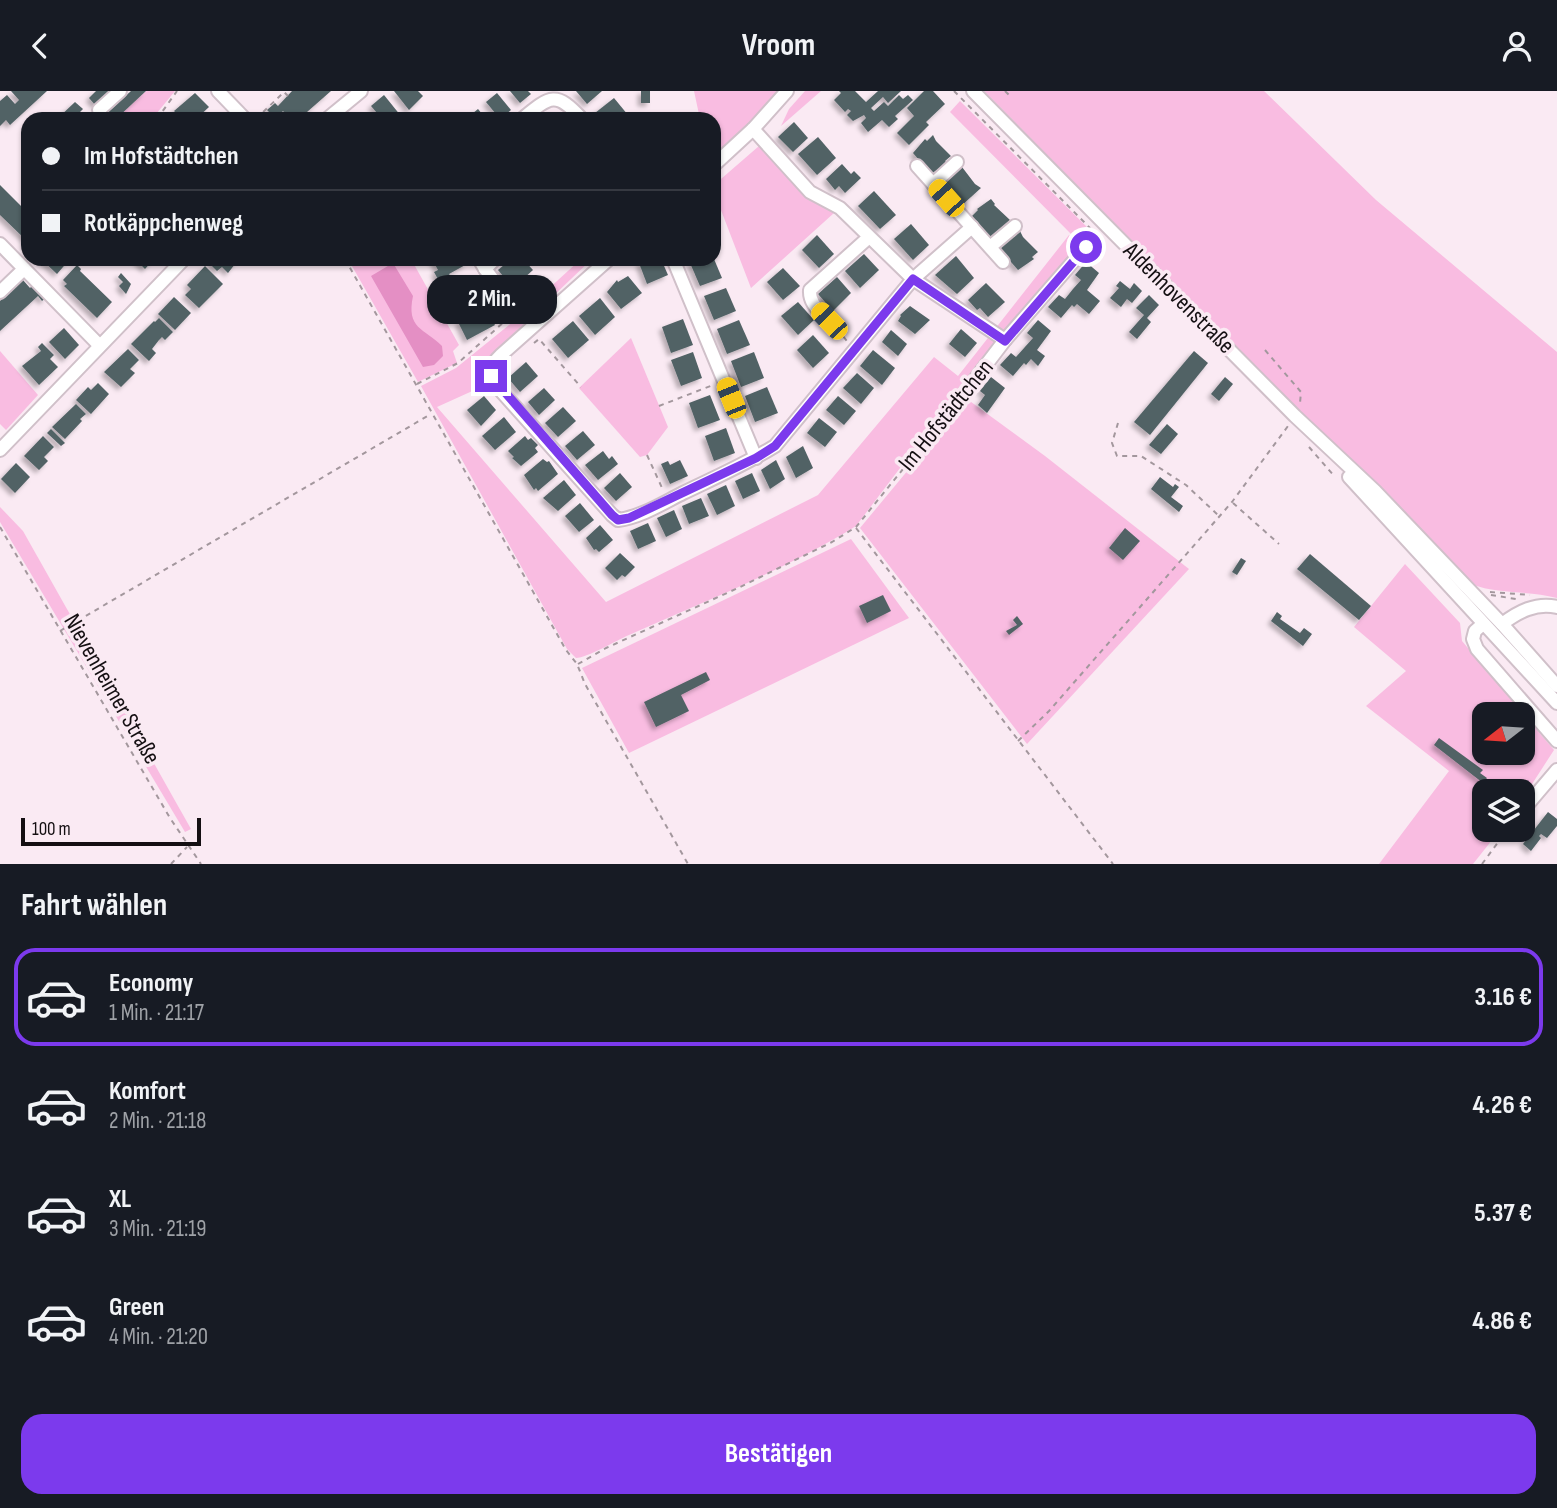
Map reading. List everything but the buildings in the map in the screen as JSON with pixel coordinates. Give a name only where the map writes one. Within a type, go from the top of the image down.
[{"type":"street","points":[[99,110],[120,91]]},
{"type":"street","points":[[218,91],[238,112]]},
{"type":"street","points":[[336,112],[361,91]]},
{"type":"street","points":[[721,159],[753,129],[787,91]]},
{"type":"street","name":"Aldenhovenstraße","points":[[973,91],[1292,421],[1557,703]]},
{"type":"street","points":[[530,112],[543,101],[554,97],[563,98],[576,112]]},
{"type":"street","points":[[753,129],[810,192],[840,208],[913,279],[1005,341]]},
{"type":"street","points":[[933,184],[957,162]]},
{"type":"street","points":[[917,166],[1003,262]]},
{"type":"street","points":[[990,247],[1015,226]]},
{"type":"street","points":[[601,266],[492,363],[490,371],[493,382],[618,520],[629,518],[668,500],[756,458],[775,446],[913,279],[972,227]]},
{"type":"street","name":"Im Hofstädtchen","points":[[963,395],[1005,341],[1094,237]]},
{"type":"street","points":[[829,321],[812,303],[810,290],[868,238]]},
{"type":"street","points":[[0,244],[5,259],[24,269],[99,345]]},
{"type":"street","points":[[0,450],[177,266]]},
{"type":"street","points":[[483,266],[501,290]]},
{"type":"street","points":[[676,266],[756,458]]},
{"type":"street","points":[[0,292],[24,269]]},
{"type":"street","name":"Aldenhovenstraße","points":[[1292,421],[1375,491],[1557,686]]},
{"type":"street","points":[[1557,607],[1537,605],[1502,624],[1483,624],[1475,631],[1474,639],[1477,649],[1557,741]]},
{"type":"street","points":[[1535,796],[1557,770]]},
{"type":"path","points":[[162,112],[177,91]]},
{"type":"path","points":[[954,91],[1094,237]]},
{"type":"path","points":[[1005,91],[1009,95]]},
{"type":"path","points":[[263,112],[284,92],[288,96]]},
{"type":"path","points":[[349,266],[688,864]]},
{"type":"path","points":[[416,385],[458,363],[505,321],[512,318],[517,309]]},
{"type":"path","points":[[829,321],[855,347]]},
{"type":"path","points":[[525,333],[534,343],[539,339],[581,387]]},
{"type":"path","points":[[1018,741],[1049,711],[1232,502],[1292,421],[1301,392],[1265,350]]},
{"type":"path","points":[[659,406],[724,381]]},
{"type":"path","name":"Im Hofstädtchen","points":[[856,527],[963,395]]},
{"type":"path","points":[[60,631],[432,414]]},
{"type":"path","points":[[1292,421],[1295,432]]},
{"type":"path","points":[[1118,423],[1112,443],[1117,456],[1141,456],[1186,485],[1220,516]]},
{"type":"path","points":[[1302,439],[1335,477]]},
{"type":"path","points":[[647,455],[668,500]]},
{"type":"path","points":[[1232,502],[1279,544]]},
{"type":"path","name":"Nievenheimer Straße","points":[[0,527],[187,846],[201,864]]},
{"type":"path","points":[[577,664],[606,647],[750,583],[856,527],[1113,864]]},
{"type":"path","points":[[1476,597],[1481,592],[1535,595]]},
{"type":"path","points":[[1476,597],[1482,594],[1512,597],[1524,610]]},
{"type":"path","points":[[1482,864],[1498,842]]},
{"type":"path","points":[[171,864],[187,846]]},
{"type":"shaded area","points":[[146,91],[175,91],[158,112],[124,112]]},
{"type":"shaded area","points":[[694,91],[780,91],[756,119],[721,149],[721,112],[698,112]]},
{"type":"shaded area","points":[[805,91],[821,91],[781,126],[789,109]]},
{"type":"shaded area","points":[[984,91],[1264,91],[1376,200],[1557,352],[1557,598],[1492,590],[1471,584]]},
{"type":"shaded area","points":[[960,101],[1095,235],[1077,240],[950,112]]},
{"type":"shaded area","points":[[759,146],[806,197],[834,213],[751,288],[721,210],[721,179]]},
{"type":"shaded area","points":[[1069,235],[1081,245],[992,347],[856,526],[773,571],[576,658],[567,649],[421,386],[456,368],[509,325],[573,266],[585,266],[484,362],[479,388],[437,407],[606,602],[818,495],[934,357],[958,376]]},
{"type":"shaded area","points":[[352,266],[415,266],[459,345],[453,351],[457,363],[418,382]]},
{"type":"shaded area","points":[[388,266],[395,266],[413,296],[411,307],[414,322],[442,346],[443,356],[434,365],[423,367],[371,276]]},
{"type":"shaded area","points":[[631,338],[668,427],[647,455],[640,457],[579,388]]},
{"type":"shaded area","points":[[0,351],[38,395],[6,430],[0,424]]},
{"type":"shaded area","points":[[967,399],[1045,456],[1189,569],[1027,744],[860,528]]},
{"type":"shaded area","points":[[0,507],[23,531],[191,829],[185,832],[0,522]]},
{"type":"shaded area","points":[[851,539],[909,618],[629,753],[582,668]]},
{"type":"shaded area","points":[[1405,564],[1460,623],[1462,641],[1513,702],[1472,702],[1472,765],[1535,765],[1535,727],[1554,750],[1535,779],[1472,779],[1472,842],[1490,842],[1473,864],[1379,864],[1449,771],[1366,706],[1406,671],[1354,627]]},
{"type":"route","points":[[491,376],[493,382],[612,515],[618,520],[629,518],[756,458],[775,446],[913,279],[1005,341],[1086,247]]}]
